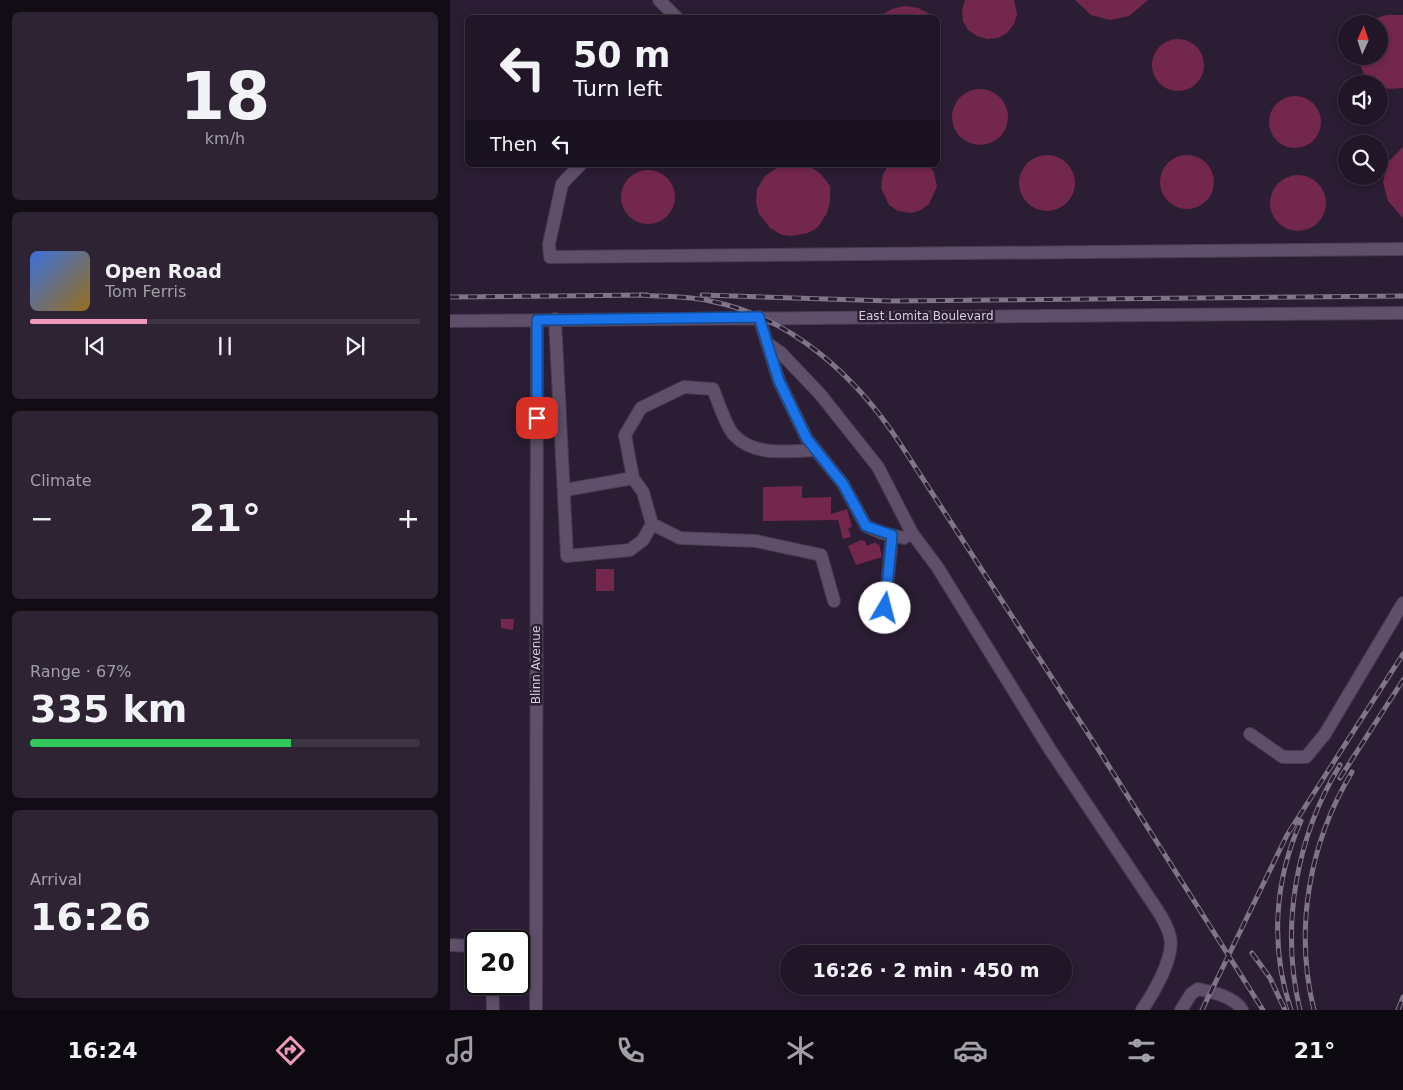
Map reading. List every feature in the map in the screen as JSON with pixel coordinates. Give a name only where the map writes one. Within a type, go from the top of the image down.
[{"type":"street","points":[[658,0],[674,15]]},
{"type":"street","points":[[578,167],[562,184],[550,244],[550,257],[1403,248]]},
{"type":"street","name":"East Lomita Boulevard","points":[[450,321],[1403,313]]},
{"type":"street","points":[[759,317],[779,381],[807,439],[843,484],[866,526],[904,538],[912,533]]},
{"type":"street","points":[[555,319],[567,556],[630,550],[643,540],[652,524],[643,492],[633,478],[625,435],[641,408],[684,387],[713,389],[733,435],[752,448],[771,451],[816,450]]},
{"type":"street","name":"Blinn Avenue","points":[[536,1010],[537,320]]},
{"type":"street","points":[[766,343],[781,353],[820,394],[878,466],[912,533],[938,568],[1051,750],[1156,908],[1171,939],[1168,957],[1153,993],[1142,1010]]},
{"type":"street","points":[[565,490],[633,478]]},
{"type":"street","points":[[652,524],[680,538],[756,541],[821,555],[834,601]]},
{"type":"street","points":[[885,608],[892,535]]},
{"type":"street","points":[[1250,734],[1283,757],[1306,757],[1325,734],[1403,603]]},
{"type":"street","points":[[450,945],[465,946]]},
{"type":"street","points":[[1181,1010],[1191,994],[1198,989],[1212,992],[1238,1004],[1242,1010]]},
{"type":"street","points":[[492,995],[493,1010]]},
{"type":"building","points":[[965,0],[1014,0],[1017,14],[1014,24],[1007,33],[998,38],[987,39],[977,36],[968,30],[963,21],[962,10]]},
{"type":"building","points":[[1075,0],[1148,0],[1129,16],[1110,20],[1091,15]]},
{"type":"building","points":[[905,6],[918,8],[932,15],[881,15],[892,9]]},
{"type":"building","points":[[1388,15],[1403,15],[1403,88],[1388,89],[1388,75],[1364,74],[1360,65],[1388,65]]},
{"type":"building","points":[[1173,39],[1183,39],[1197,46],[1204,60],[1204,70],[1197,84],[1183,91],[1173,91],[1163,87],[1156,80],[1152,70],[1152,60],[1156,50],[1163,43]]},
{"type":"building","points":[[980,89],[991,91],[1000,97],[1006,106],[1008,117],[1006,128],[1000,137],[991,143],[980,145],[969,143],[960,137],[954,128],[952,117],[954,106],[960,97],[969,91]]},
{"type":"building","points":[[1290,96],[1300,96],[1310,100],[1317,107],[1321,122],[1317,137],[1310,144],[1300,148],[1290,148],[1280,144],[1273,137],[1269,127],[1269,117],[1273,107],[1280,100]]},
{"type":"building","points":[[1403,147],[1403,218],[1388,201],[1384,185],[1388,185],[1388,162]]},
{"type":"building","points":[[1041,155],[1053,155],[1063,159],[1071,167],[1075,183],[1071,199],[1063,207],[1053,211],[1041,211],[1031,207],[1023,199],[1019,189],[1019,177],[1023,167],[1031,159]]},
{"type":"building","points":[[1182,155],[1192,155],[1202,159],[1210,167],[1214,182],[1210,197],[1202,205],[1192,209],[1182,209],[1172,205],[1164,197],[1160,187],[1160,177],[1164,167],[1172,159]]},
{"type":"building","points":[[778,167],[810,167],[820,173],[830,186],[830,202],[827,213],[818,227],[808,233],[792,236],[782,235],[770,228],[759,214],[756,202],[757,189],[765,176]]},
{"type":"building","points":[[888,167],[930,167],[934,173],[937,187],[929,204],[921,210],[912,213],[898,211],[889,205],[881,188],[883,174]]},
{"type":"building","points":[[643,170],[653,170],[663,174],[671,182],[675,197],[671,212],[663,220],[653,224],[643,224],[633,220],[625,212],[621,202],[621,192],[625,182],[633,174]]},
{"type":"building","points":[[1292,175],[1304,175],[1314,179],[1322,187],[1326,203],[1322,219],[1314,227],[1304,231],[1292,231],[1282,227],[1274,219],[1270,209],[1270,197],[1274,187],[1282,179]]},
{"type":"building","points":[[802,486],[802,498],[831,497],[831,514],[847,509],[852,527],[848,528],[851,537],[843,539],[838,520],[763,521],[763,487]]},
{"type":"building","points":[[861,540],[865,541],[867,546],[876,542],[877,545],[879,544],[882,557],[856,565],[848,546]]},
{"type":"building","points":[[596,569],[614,569],[614,591],[596,591]]},
{"type":"building","points":[[501,619],[514,619],[513,630],[501,628]]},
{"type":"railway","points":[[641,295],[702,299],[740,309],[768,321],[795,336],[820,354],[864,396],[901,445],[1098,749],[1263,1010]]},
{"type":"railway","points":[[450,297],[647,295]]},
{"type":"railway","points":[[702,295],[891,301],[1403,296]]},
{"type":"railway","points":[[1202,1010],[1287,835],[1403,654]]},
{"type":"railway","points":[[1340,778],[1403,680]]},
{"type":"railway","points":[[1300,1010],[1294,979],[1292,947],[1292,915],[1296,883],[1312,822],[1340,765]]},
{"type":"railway","points":[[1314,1010],[1305,949],[1309,887],[1325,828],[1337,799],[1352,772]]},
{"type":"railway","points":[[1291,1010],[1284,987],[1280,963],[1278,915],[1285,867],[1301,821]]},
{"type":"railway","points":[[1252,953],[1270,978],[1285,1010]]},
{"type":"railway","points":[[1398,1010],[1403,997]]},
{"type":"route","points":[[537,418],[537,320],[759,317],[779,381],[807,439],[843,484],[866,526],[892,535],[890,574],[885,608]]}]
